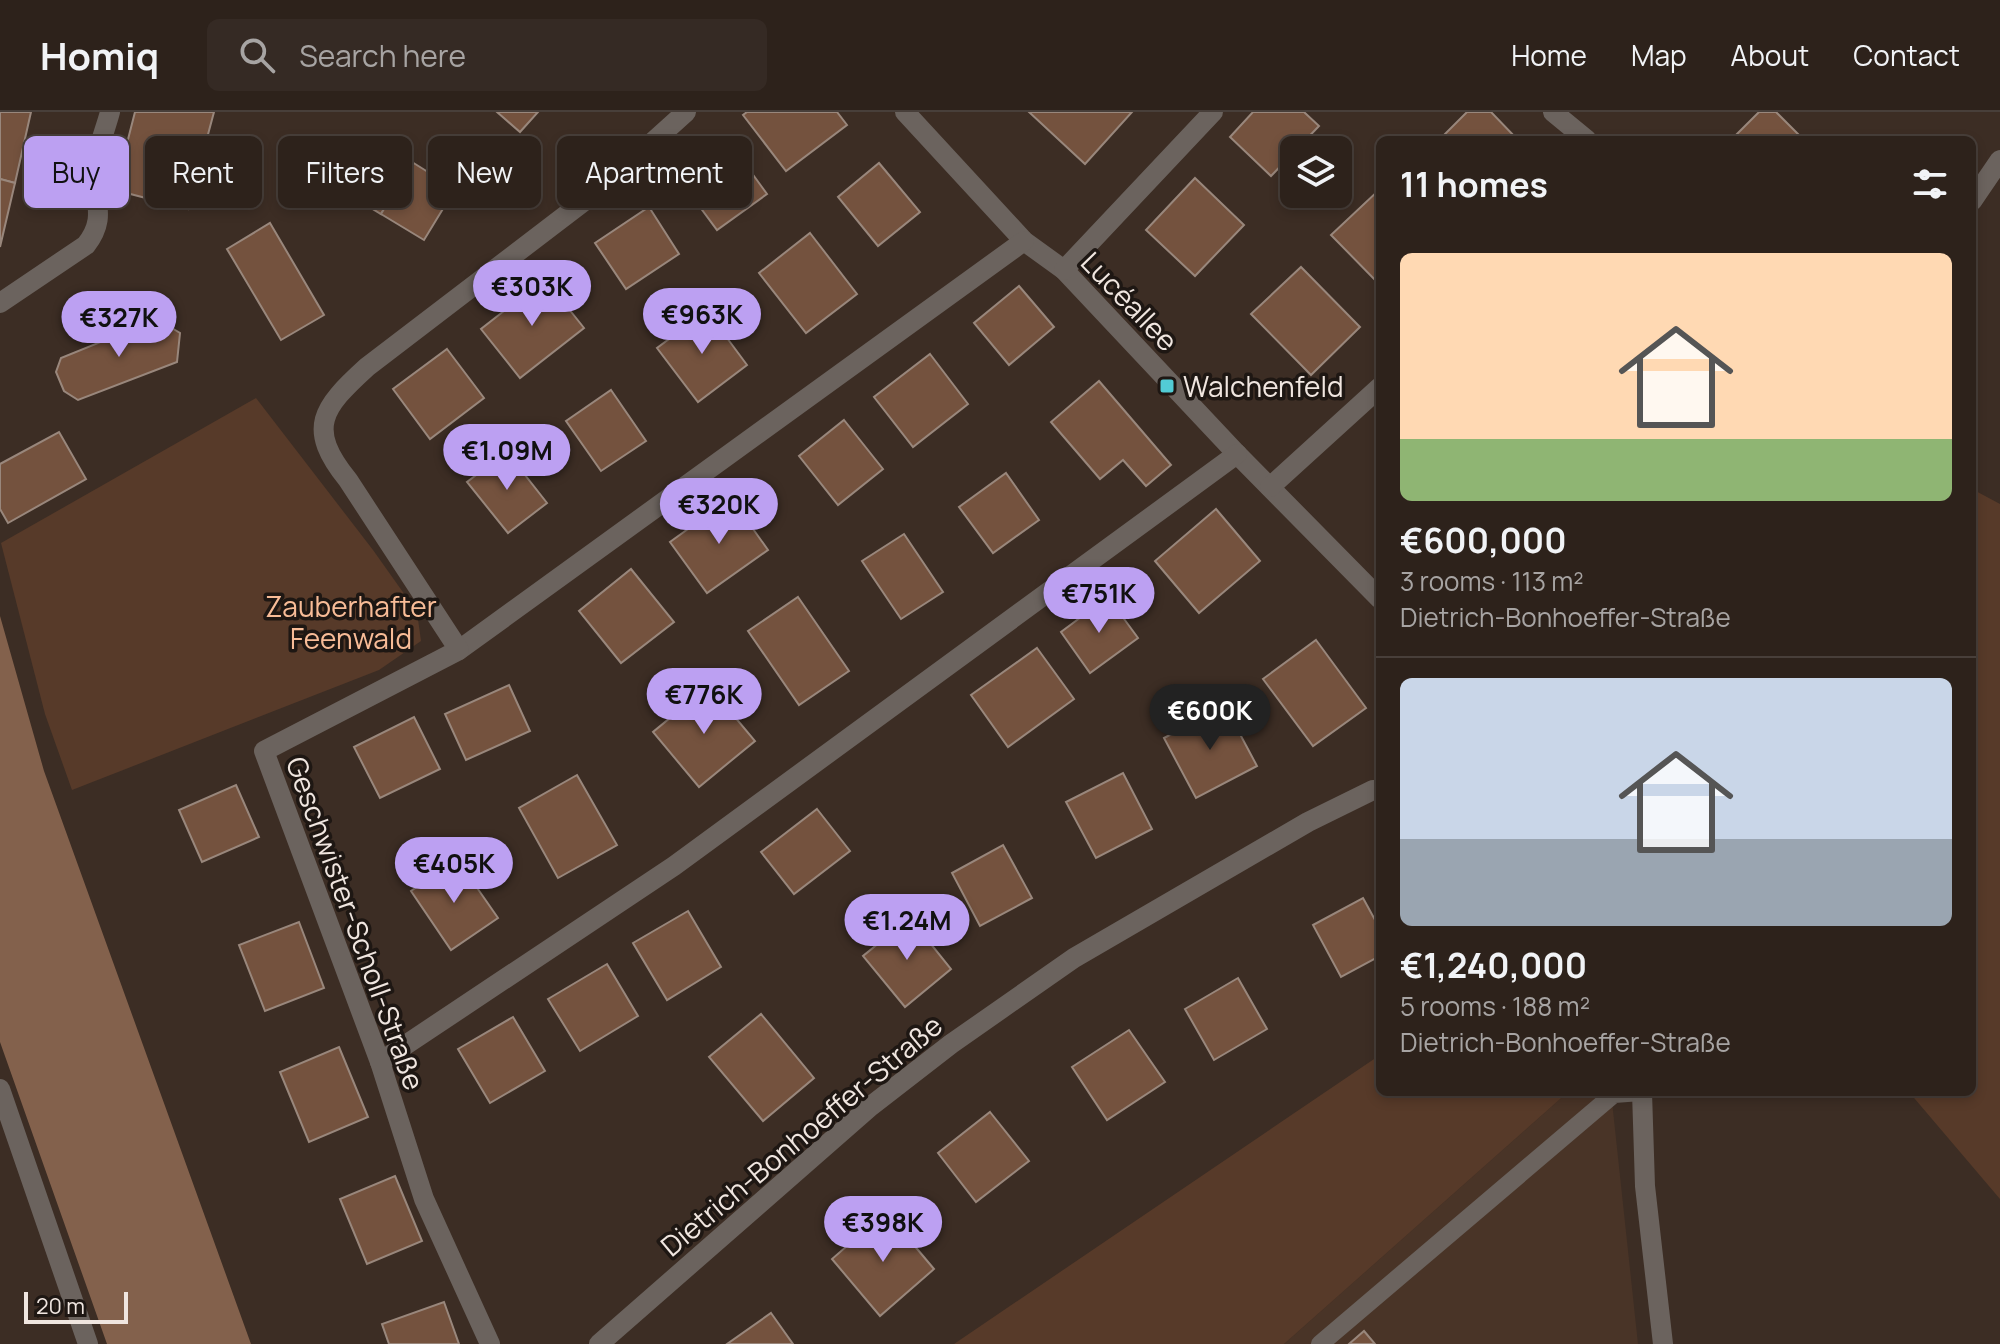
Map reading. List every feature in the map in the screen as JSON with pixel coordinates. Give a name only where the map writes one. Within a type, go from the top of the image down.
[{"type":"street","points":[[0,303],[86,245],[93,235],[98,224],[99,207],[95,172],[110,112]]},
{"type":"street","points":[[686,112],[604,186],[367,367],[345,388],[326,414],[322,435],[330,458],[348,480],[459,650],[1024,241]]},
{"type":"street","name":"Lucéallee","points":[[905,112],[1024,241],[1064,270],[1237,454],[1376,595]]},
{"type":"street","points":[[1064,270],[1213,112]]},
{"type":"street","points":[[1553,112],[1582,136]]},
{"type":"street","points":[[1976,195],[2000,160]]},
{"type":"street","points":[[1270,487],[1376,391]]},
{"type":"street","points":[[380,1062],[674,866],[1237,454]]},
{"type":"street","name":"Geschwister-Scholl-Straße","points":[[459,650],[264,751],[380,1062],[424,1199],[490,1344]]},
{"type":"street","name":"Dietrich-Bonhoeffer-Straße","points":[[599,1344],[871,1106],[951,1044],[1074,958],[1308,822],[1376,790]]},
{"type":"street","points":[[0,1089],[88,1344]]},
{"type":"street","points":[[1641,1096],[1645,1186],[1663,1344]]},
{"type":"lane","points":[[1320,1344],[1612,1096]]},
{"type":"shaded area","points":[[0,616],[44,771],[251,1344],[107,1344],[0,1042]]},
{"type":"shaded area","points":[[1563,1096],[1611,1096],[1638,1344],[1284,1344]]},
{"type":"green space","name":"Zauberhafter Feenwald","points":[[256,398],[417,612],[421,641],[379,670],[72,790],[45,714],[1,543]]},
{"type":"green space","points":[[1976,491],[2000,504],[2000,1199],[1912,1096],[1976,1096]]},
{"type":"green space","points":[[1376,1058],[1376,1096],[1563,1096],[1284,1344],[954,1344]]},
{"type":"building","points":[[0,112],[31,112],[15,183],[0,179]]},
{"type":"building","points":[[135,112],[214,112],[208,136],[145,136],[145,198],[129,194],[129,136]]},
{"type":"building","points":[[497,112],[538,112],[520,132]]},
{"type":"building","points":[[747,112],[837,112],[847,125],[786,171],[743,115]]},
{"type":"building","points":[[1029,112],[1132,112],[1085,164]]},
{"type":"building","points":[[1253,112],[1304,112],[1319,126],[1309,136],[1280,136],[1280,167],[1271,176],[1230,137]]},
{"type":"building","points":[[1467,112],[1491,112],[1514,136],[1443,136]]},
{"type":"building","points":[[1759,112],[1776,112],[1800,136],[1735,136]]},
{"type":"building","points":[[412,162],[428,172],[428,208],[443,208],[424,240],[381,214],[385,208],[412,208]]},
{"type":"building","points":[[879,163],[920,212],[878,246],[838,197]]},
{"type":"building","points":[[752,173],[767,194],[752,205]]},
{"type":"building","points":[[1195,178],[1244,225],[1195,276],[1146,230]]},
{"type":"building","points":[[0,179],[15,183],[0,247]]},
{"type":"building","points":[[1376,193],[1376,281],[1331,235]]},
{"type":"building","points":[[371,208],[385,208],[381,214]]},
{"type":"building","points":[[650,208],[679,254],[626,289],[595,243]]},
{"type":"building","points":[[701,208],[748,208],[717,230]]},
{"type":"building","points":[[270,223],[324,315],[281,340],[227,249]]},
{"type":"building","points":[[810,233],[857,294],[806,333],[759,273]]},
{"type":"building","points":[[1301,267],[1360,327],[1311,375],[1251,314]]},
{"type":"building","points":[[545,279],[584,328],[520,378],[481,329]]},
{"type":"building","points":[[1019,286],[1054,327],[1009,365],[974,323]]},
{"type":"building","points":[[707,311],[747,365],[698,402],[657,348]]},
{"type":"building","points":[[157,319],[180,333],[177,362],[78,400],[64,391],[56,372],[61,358]]},
{"type":"building","points":[[447,349],[484,398],[430,439],[393,389]]},
{"type":"building","points":[[930,354],[968,404],[913,447],[874,397]]},
{"type":"building","points":[[1099,381],[1171,465],[1146,486],[1123,460],[1100,479],[1051,422]]},
{"type":"building","points":[[611,390],[646,441],[601,471],[566,421]]},
{"type":"building","points":[[844,420],[883,469],[838,505],[799,456]]},
{"type":"building","points":[[59,432],[86,479],[8,523],[0,509],[0,464]]},
{"type":"building","points":[[507,452],[547,503],[508,533],[467,482]]},
{"type":"building","points":[[1006,473],[1039,520],[993,553],[959,507]]},
{"type":"building","points":[[731,498],[768,550],[707,593],[670,542]]},
{"type":"building","points":[[1216,509],[1260,561],[1199,613],[1155,561]]},
{"type":"building","points":[[904,534],[943,592],[901,619],[862,561]]},
{"type":"building","points":[[631,569],[674,622],[621,663],[579,611]]},
{"type":"building","points":[[798,597],[849,671],[799,705],[748,631]]},
{"type":"building","points":[[1108,597],[1138,638],[1090,673],[1061,632]]},
{"type":"building","points":[[1316,640],[1366,708],[1313,746],[1263,679]]},
{"type":"building","points":[[1037,648],[1074,699],[1008,747],[971,695]]},
{"type":"building","points":[[509,685],[530,731],[466,760],[445,714]]},
{"type":"building","points":[[709,686],[755,741],[699,787],[653,732]]},
{"type":"building","points":[[1225,706],[1257,766],[1196,798],[1164,738]]},
{"type":"building","points":[[414,717],[440,769],[380,798],[354,747]]},
{"type":"building","points":[[1123,773],[1152,829],[1096,858],[1066,802]]},
{"type":"building","points":[[577,775],[617,845],[558,878],[519,808]]},
{"type":"building","points":[[236,785],[259,837],[202,862],[179,810]]},
{"type":"building","points":[[817,809],[850,851],[794,894],[761,852]]},
{"type":"building","points":[[1003,845],[1032,898],[980,926],[952,873]]},
{"type":"building","points":[[457,859],[498,918],[451,950],[411,891]]},
{"type":"building","points":[[1363,898],[1376,922],[1376,958],[1341,977],[1313,925]]},
{"type":"building","points":[[688,911],[721,967],[667,1000],[633,943]]},
{"type":"building","points":[[910,918],[951,969],[905,1007],[863,956]]},
{"type":"building","points":[[299,922],[324,988],[265,1011],[239,945]]},
{"type":"building","points":[[607,964],[638,1016],[580,1051],[548,999]]},
{"type":"building","points":[[1238,978],[1267,1029],[1214,1060],[1185,1009]]},
{"type":"building","points":[[761,1014],[814,1078],[763,1121],[709,1057]]},
{"type":"building","points":[[513,1017],[545,1071],[490,1103],[458,1049]]},
{"type":"building","points":[[1129,1030],[1165,1082],[1107,1120],[1072,1067]]},
{"type":"building","points":[[339,1047],[368,1117],[309,1142],[280,1072]]},
{"type":"building","points":[[990,1112],[1029,1161],[976,1202],[938,1153]]},
{"type":"building","points":[[395,1176],[422,1241],[367,1264],[340,1199]]},
{"type":"building","points":[[886,1212],[934,1269],[880,1316],[832,1259]]},
{"type":"building","points":[[444,1302],[459,1344],[389,1344],[382,1324]]},
{"type":"building","points":[[771,1313],[793,1344],[727,1344]]},
{"type":"building","points":[[1364,1331],[1375,1344],[1349,1344]]},
{"type":"place","name":"Walchenfeld","points":[[1167,386]]}]
